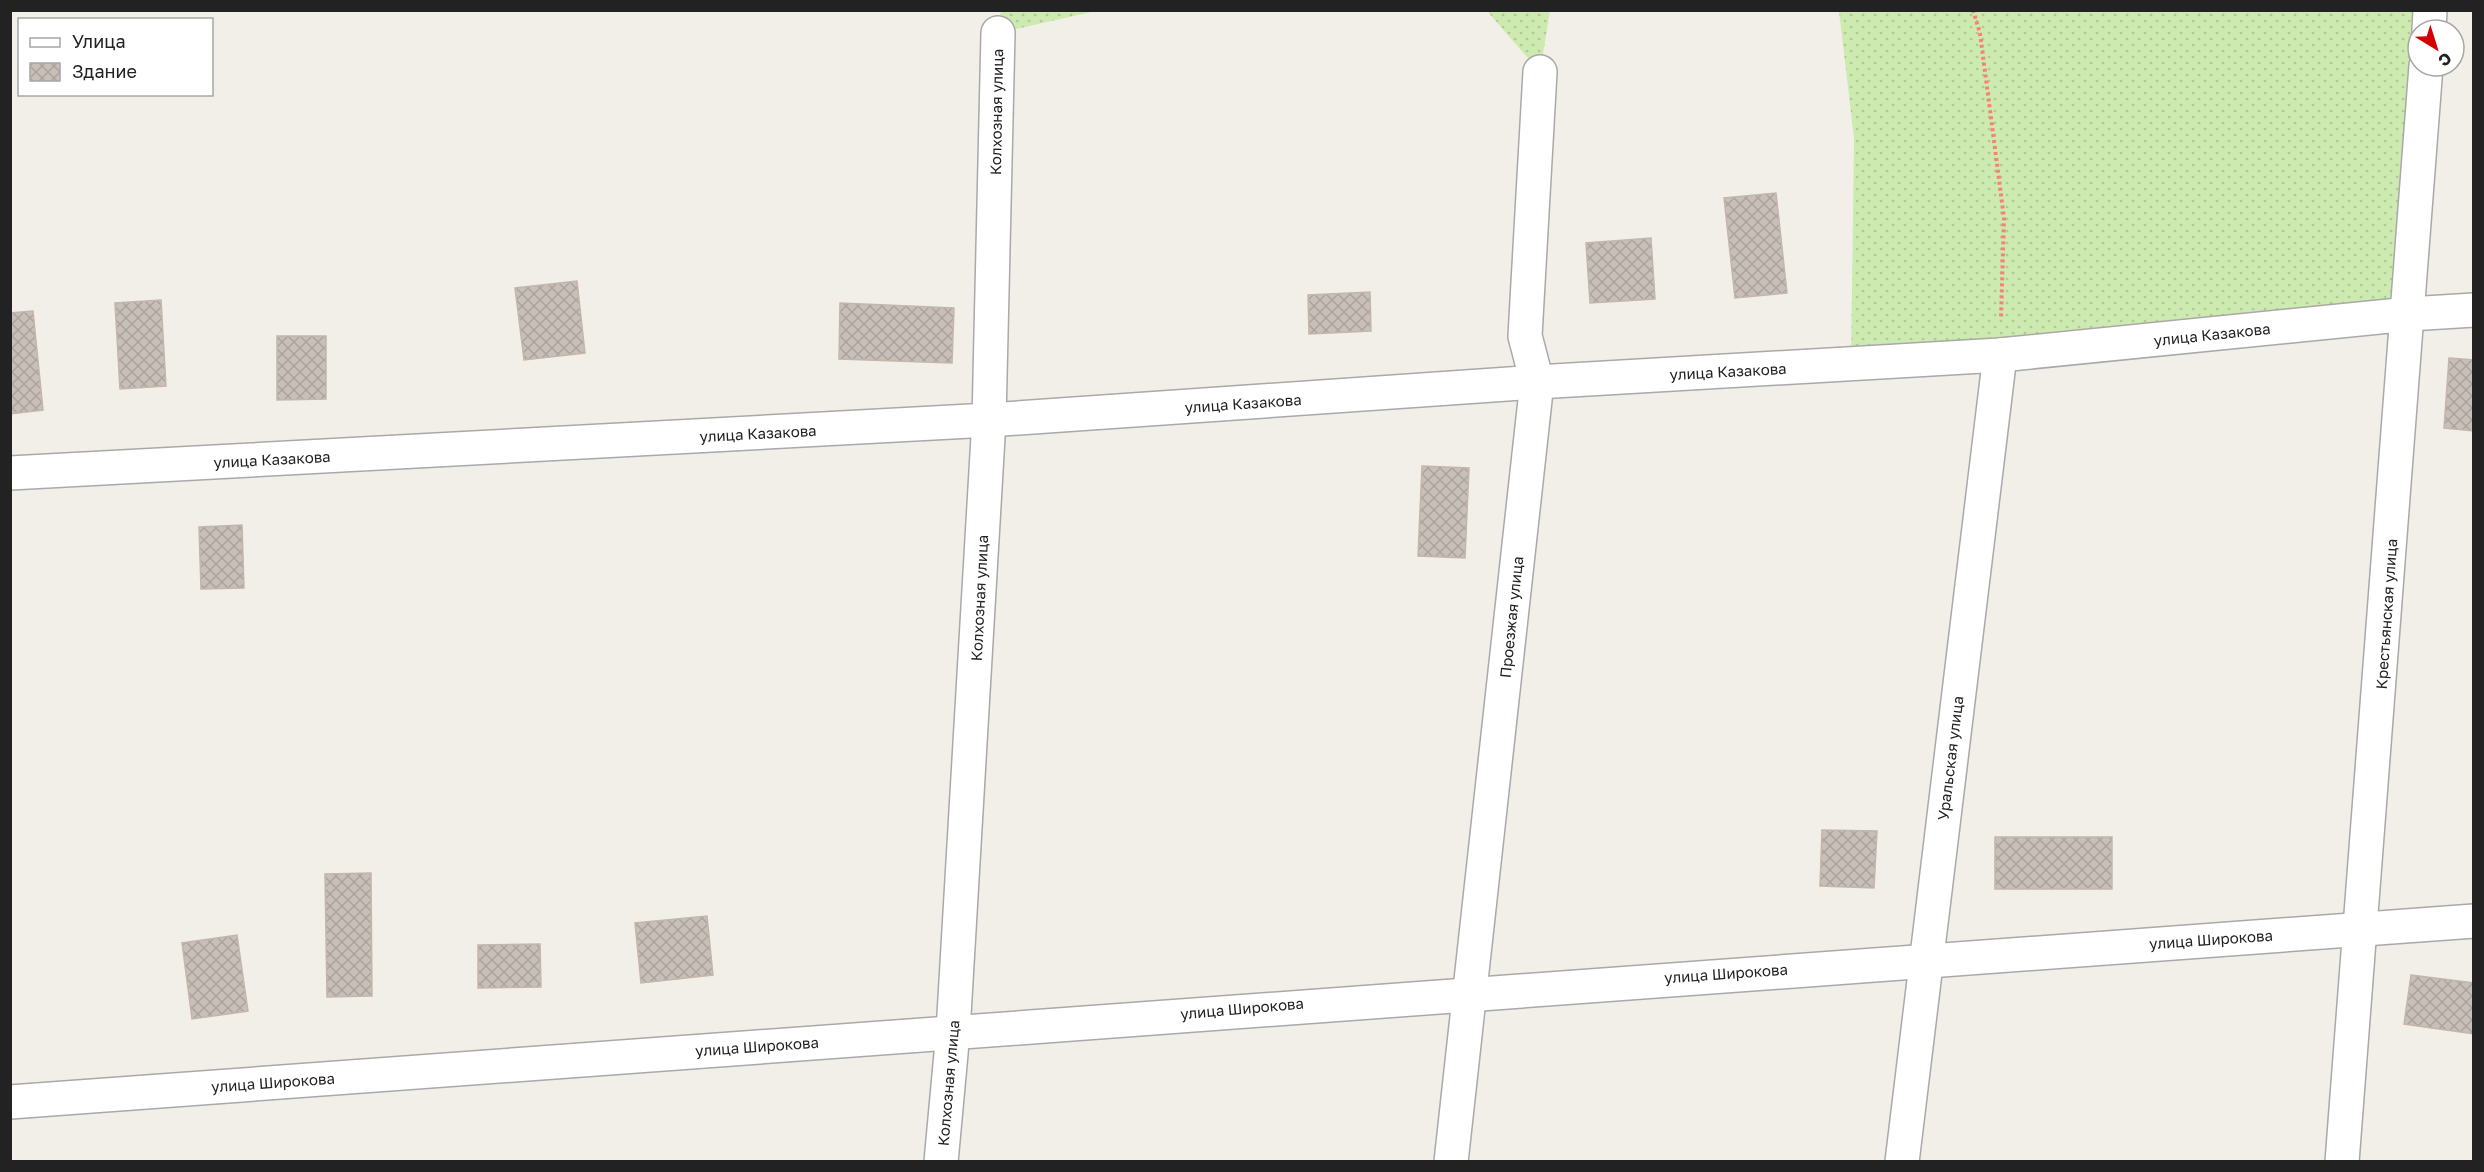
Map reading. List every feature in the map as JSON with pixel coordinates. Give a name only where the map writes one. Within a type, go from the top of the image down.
[{"type":"street","name":"Колхозная улица","points":[[941,1161],[953,1032],[989,420],[998,33]]},
{"type":"street","name":"Проезжая улица","points":[[1451,1161],[1537,382],[1525,336],[1540,72]]},
{"type":"street","name":"Крестьянская улица","points":[[2342,1161],[2362,928],[2425,78]]},
{"type":"street","name":"улица Казакова","points":[[10,473],[989,420],[1537,382],[2000,356],[2409,314],[2474,310]]},
{"type":"street","name":"Уральская улица","points":[[1902,1161],[2000,356]]},
{"type":"street","name":"улица Широкова","points":[[10,1102],[953,1032],[1470,990],[2474,921]]},
{"type":"path","points":[[1973,10],[1980,33],[2004,218],[2000,356]]},
{"type":"green space","points":[[1001,11],[1096,11],[998,33]]},
{"type":"green space","points":[[1487,11],[1550,11],[1540,72]]},
{"type":"green space","points":[[1839,11],[2430,11],[2426,18],[2406,18],[2406,78],[2416,78],[2409,314],[1851,364],[1854,138]]},
{"type":"building","points":[[1776,193],[1787,293],[1735,298],[1724,198]]},
{"type":"building","points":[[1651,238],[1655,299],[1590,303],[1586,243]]},
{"type":"building","points":[[577,281],[585,353],[524,360],[515,288]]},
{"type":"building","points":[[1370,292],[1371,331],[1309,334],[1308,295]]},
{"type":"building","points":[[161,300],[166,386],[120,389],[115,303]]},
{"type":"building","points":[[840,303],[954,308],[952,363],[839,359]]},
{"type":"building","points":[[33,311],[43,410],[10,414],[10,313]]},
{"type":"building","points":[[277,336],[326,336],[326,399],[277,400]]},
{"type":"building","points":[[2449,358],[2474,360],[2474,431],[2444,428]]},
{"type":"building","points":[[1422,466],[1469,468],[1465,558],[1418,556]]},
{"type":"building","points":[[242,525],[244,588],[201,589],[199,527]]},
{"type":"building","points":[[1822,830],[1877,831],[1874,888],[1820,886]]},
{"type":"building","points":[[1995,837],[2112,837],[2112,889],[1995,889]]},
{"type":"building","points":[[371,873],[372,996],[327,997],[325,874]]},
{"type":"building","points":[[707,916],[713,975],[641,983],[635,923]]},
{"type":"building","points":[[237,935],[248,1011],[192,1019],[182,943]]},
{"type":"building","points":[[540,944],[541,987],[478,988],[478,945]]},
{"type":"building","points":[[2411,975],[2474,983],[2474,1034],[2404,1024]]}]
